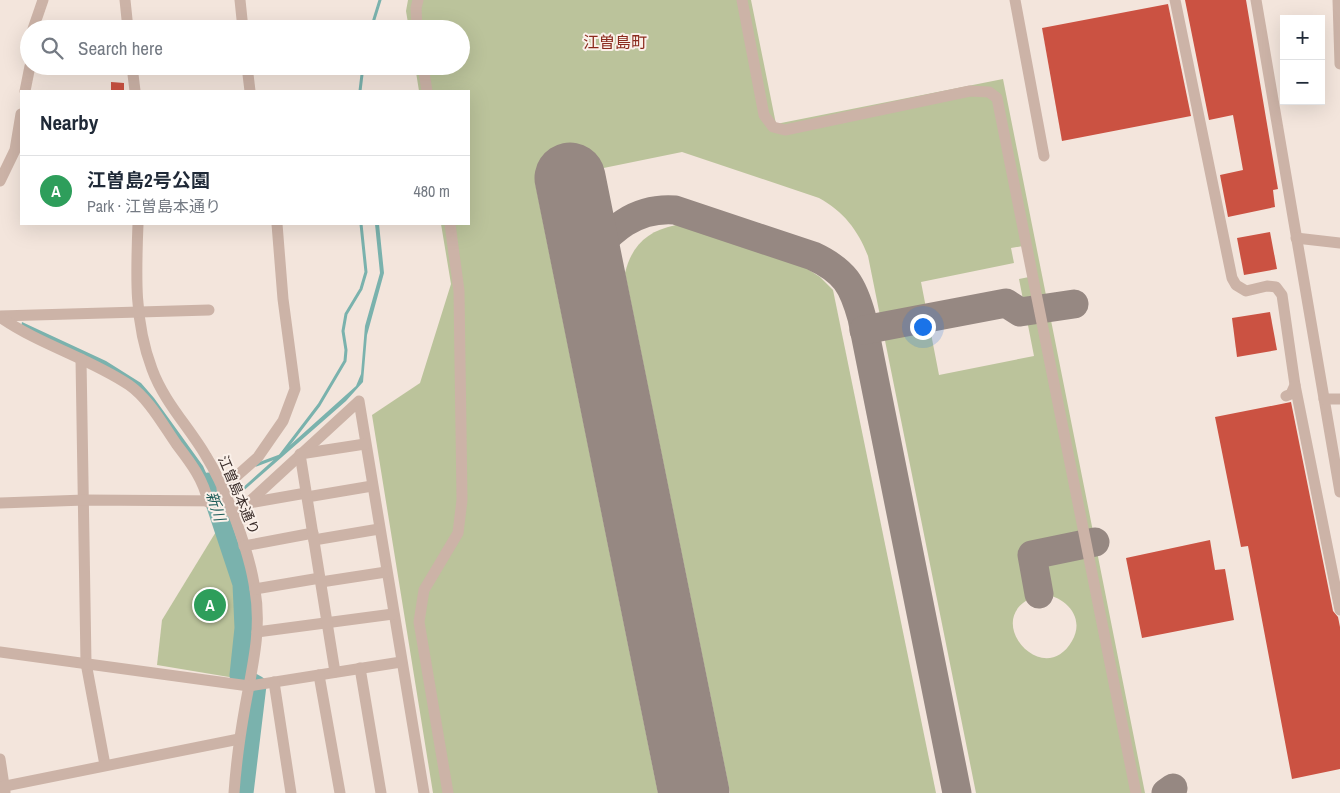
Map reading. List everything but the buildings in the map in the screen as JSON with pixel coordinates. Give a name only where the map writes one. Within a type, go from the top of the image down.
[{"type":"street","points":[[35,20],[43,0]]},
{"type":"street","points":[[125,0],[127,20]]},
{"type":"street","points":[[240,0],[242,20]]},
{"type":"street","points":[[417,20],[418,0]]},
{"type":"street","points":[[742,0],[764,115],[773,127],[785,130],[970,91],[989,92],[997,98],[1136,793]]},
{"type":"street","points":[[1015,0],[1044,156]]},
{"type":"street","points":[[1175,0],[1232,278],[1236,285],[1246,291],[1272,286],[1280,290],[1295,385],[1340,610]]},
{"type":"street","points":[[1256,0],[1324,399],[1338,470],[1340,492]]},
{"type":"street","points":[[1338,0],[1340,64]]},
{"type":"street","points":[[26,90],[29,75]]},
{"type":"street","points":[[133,75],[135,90]]},
{"type":"street","points":[[248,75],[250,90]]},
{"type":"street","points":[[424,75],[427,90]]},
{"type":"street","points":[[0,180],[15,150],[20,120]]},
{"type":"street","name":"江曽島本通り","points":[[138,225],[137,312],[143,343],[153,372],[181,421],[206,454],[222,489],[244,546],[255,589],[258,611],[257,632],[240,739],[234,793]]},
{"type":"street","points":[[222,489],[258,457],[283,421],[295,389],[283,299],[277,225]]},
{"type":"street","points":[[448,793],[419,622],[424,590],[458,533],[462,500],[460,291],[450,225]]},
{"type":"street","points":[[1296,238],[1340,243]]},
{"type":"street","points":[[0,316],[210,310]]},
{"type":"street","points":[[0,316],[17,329],[81,359],[130,386],[152,410],[195,469],[208,502]]},
{"type":"street","points":[[81,359],[85,500],[86,663],[105,765]]},
{"type":"street","points":[[1286,396],[1291,394],[1295,385]]},
{"type":"street","points":[[1324,399],[1340,399]]},
{"type":"street","points":[[248,503],[359,401],[424,793]]},
{"type":"street","points":[[300,454],[365,444]]},
{"type":"street","points":[[300,454],[335,672]]},
{"type":"street","points":[[0,502],[85,500],[208,502],[229,506],[372,486]]},
{"type":"street","points":[[244,546],[379,528]]},
{"type":"street","points":[[255,589],[386,572]]},
{"type":"street","points":[[257,632],[393,614]]},
{"type":"street","points":[[0,652],[249,686],[401,662]]},
{"type":"street","points":[[360,668],[381,793]]},
{"type":"street","points":[[319,675],[340,793]]},
{"type":"street","points":[[274,682],[291,793]]},
{"type":"street","points":[[0,759],[3,789],[105,765],[240,739]]},
{"type":"green space","points":[[408,0],[751,0],[776,124],[1003,79],[1145,793],[976,793],[868,256],[864,247],[849,222],[828,203],[819,198],[682,152],[535,182],[658,793],[433,793],[372,415],[420,383],[451,284],[441,225],[470,225],[470,90],[419,90],[416,75],[470,75],[470,20],[408,20],[406,11]],"holes":[[[1023,246],[1029,277],[1019,279],[1034,356],[939,375],[921,282],[1014,263],[1011,248]],[[1042,594],[1065,603],[1071,609],[1075,616],[1076,632],[1072,641],[1059,655],[1045,658],[1031,654],[1020,644],[1014,630],[1014,616],[1023,603]]]},
{"type":"green space","points":[[676,225],[690,228],[806,268],[820,277],[833,290],[936,793],[730,793],[625,273],[632,255],[642,241],[657,231]]},
{"type":"green space","points":[[225,517],[248,589],[249,625],[241,679],[157,665],[162,620]]},
{"type":"water","points":[[375,225],[379,225],[384,273],[367,335],[363,382],[346,401],[241,493],[239,491],[356,386],[361,374],[365,326],[380,273]]},
{"type":"water","points":[[22,322],[106,361],[141,383],[203,466],[211,484],[207,486],[150,401],[21,327]]},
{"type":"water","points":[[224,514],[237,550],[245,582],[248,614],[246,652],[241,651],[243,632],[242,598],[236,566],[220,515]]},
{"type":"waterway","points":[[374,20],[380,0]]},
{"type":"waterway","points":[[360,90],[362,75]]},
{"type":"waterway","points":[[256,465],[280,456],[319,405],[345,361],[346,350],[343,331],[346,314],[361,289],[366,272],[361,225]]},
{"type":"waterway","points":[[207,480],[208,482],[233,473]]},
{"type":"waterway","name":"新川","points":[[208,482],[242,584],[244,628],[239,675],[257,685],[244,793]]},
{"type":"taxiway","points":[[587,258],[605,238],[625,222],[648,212],[675,210],[813,256],[833,267],[846,280],[855,296],[862,318],[957,793]]},
{"type":"taxiway","points":[[864,330],[1006,303],[1020,312],[1074,304]]},
{"type":"taxiway","points":[[1039,594],[1032,555],[1095,542]]},
{"type":"taxiway","points":[[1166,793],[1173,788]]},
{"type":"runway","points":[[570,178],[694,793]]},
{"type":"place","name":"江曽島2号公園","points":[[210,605]]},
{"type":"district","name":"江曽島町","points":[[615,42]]}]
